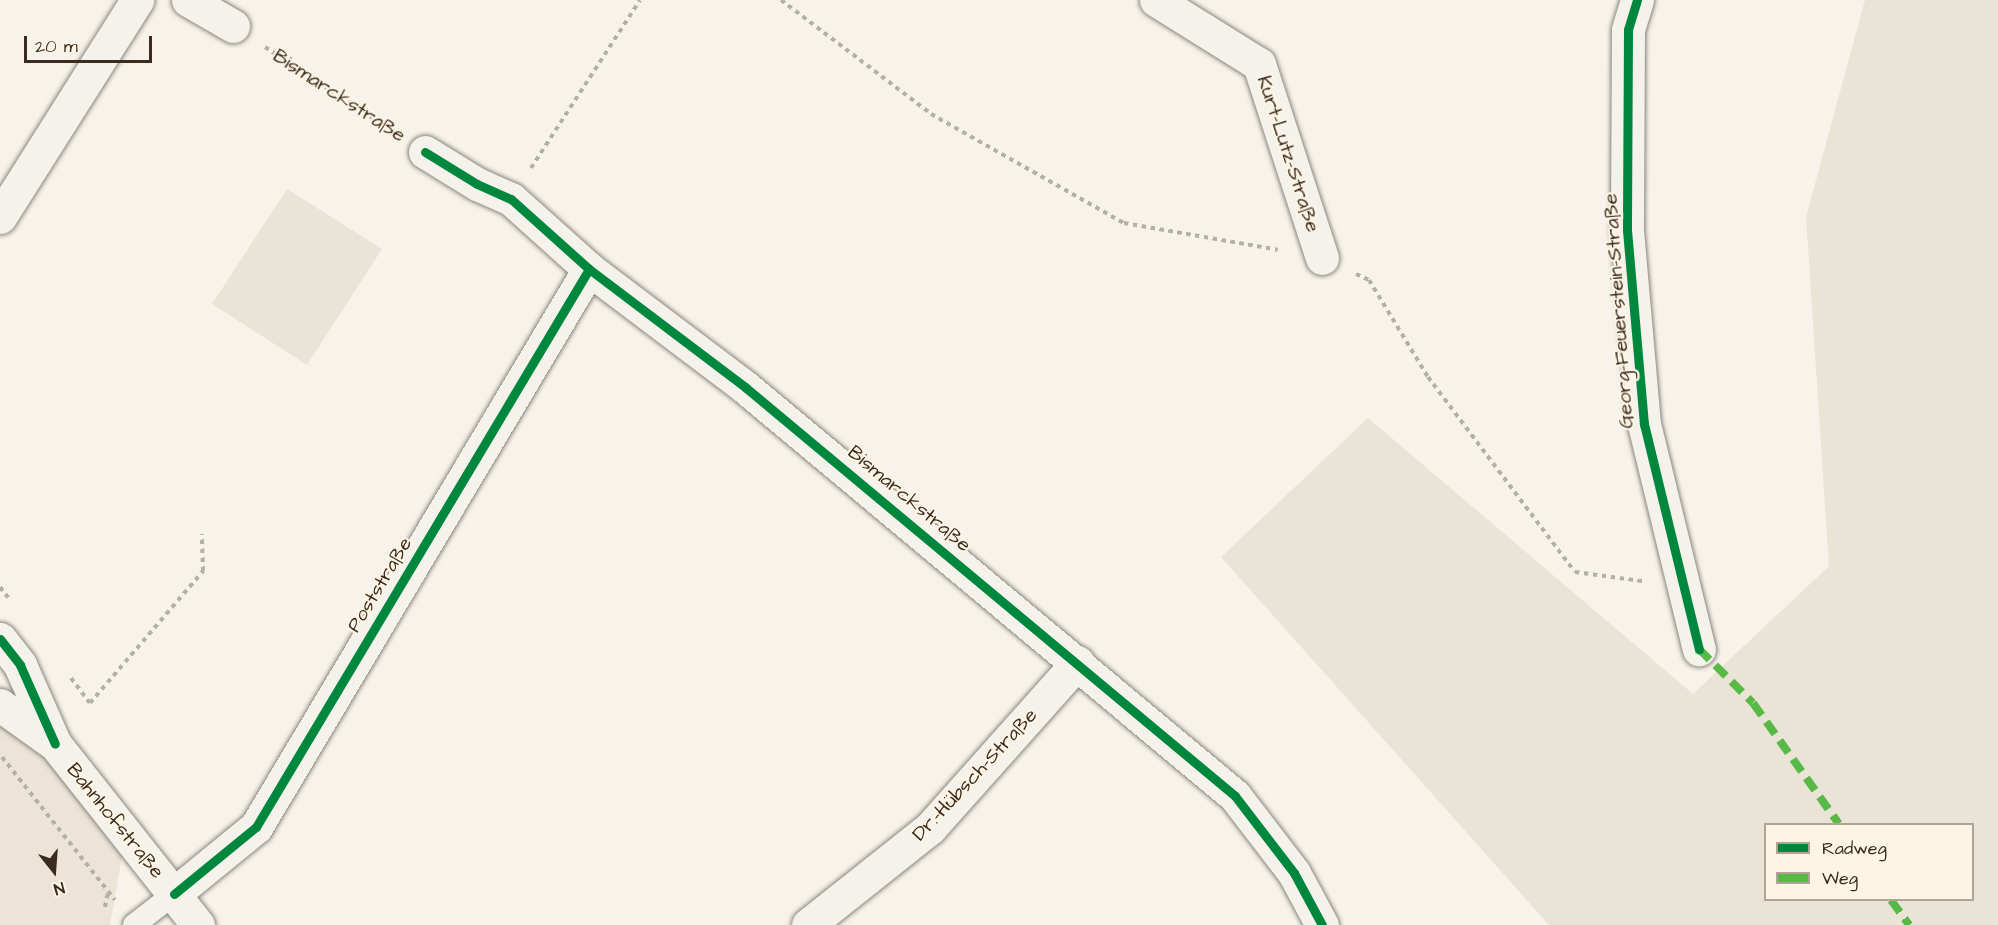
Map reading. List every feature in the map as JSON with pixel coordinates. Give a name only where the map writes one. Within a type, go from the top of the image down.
[{"type":"street","points":[[188,0],[233,26]]},
{"type":"street","name":"Kurt-Lutz-Straße","points":[[1156,0],[1259,64],[1322,258]]},
{"type":"street","name":"Georg-Feuerstein-Straße","points":[[1637,0],[1628,30],[1627,230],[1644,424],[1699,650]]},
{"type":"street","points":[[0,218],[132,2]]},
{"type":"street","name":"Bismarckstraße","points":[[425,152],[477,184],[511,199],[589,269],[744,387],[1078,662],[1235,796],[1294,873],[1322,925]]},
{"type":"street","name":"Poststraße","points":[[174,894],[256,827],[589,269]]},
{"type":"street","name":"Bahnhofstraße","points":[[0,639],[20,665],[55,744],[198,925]]},
{"type":"street","name":"Dr.-Hübsch-Straße","points":[[808,925],[930,828],[1078,662]]},
{"type":"street","name":"Bahnhofstraße","points":[[0,705],[55,744]]},
{"type":"lane","points":[[127,916],[174,894]]},
{"type":"path","points":[[511,199],[640,0]]},
{"type":"path","points":[[781,0],[931,114],[1124,223],[1322,258],[1369,280],[1428,377],[1575,572],[1646,582],[1647,589]]},
{"type":"path","points":[[90,703],[203,571],[202,534]]},
{"type":"path","points":[[0,754],[127,916]]},
{"type":"shaded area","points":[[1865,0],[1998,0],[1998,925],[1549,925],[1221,557],[1368,418],[1693,694],[1829,566],[1806,217]]},
{"type":"shaded area","points":[[287,189],[382,249],[307,365],[212,304]]},
{"type":"shaded area","points":[[0,705],[126,833],[110,925],[0,925]]},
{"type":"marked path","points":[[1699,649],[1753,703],[1838,823]]},
{"type":"marked path","points":[[1892,901],[1909,925]]},
{"type":"cycle path","points":[[1637,0],[1628,30],[1627,230],[1644,424],[1699,649]]},
{"type":"cycle path","points":[[425,152],[477,184],[511,199],[589,269],[745,387],[1235,796],[1294,873],[1322,925]]},
{"type":"cycle path","points":[[174,894],[256,827],[589,269]]},
{"type":"cycle path","points":[[0,639],[20,665],[55,744]]}]
